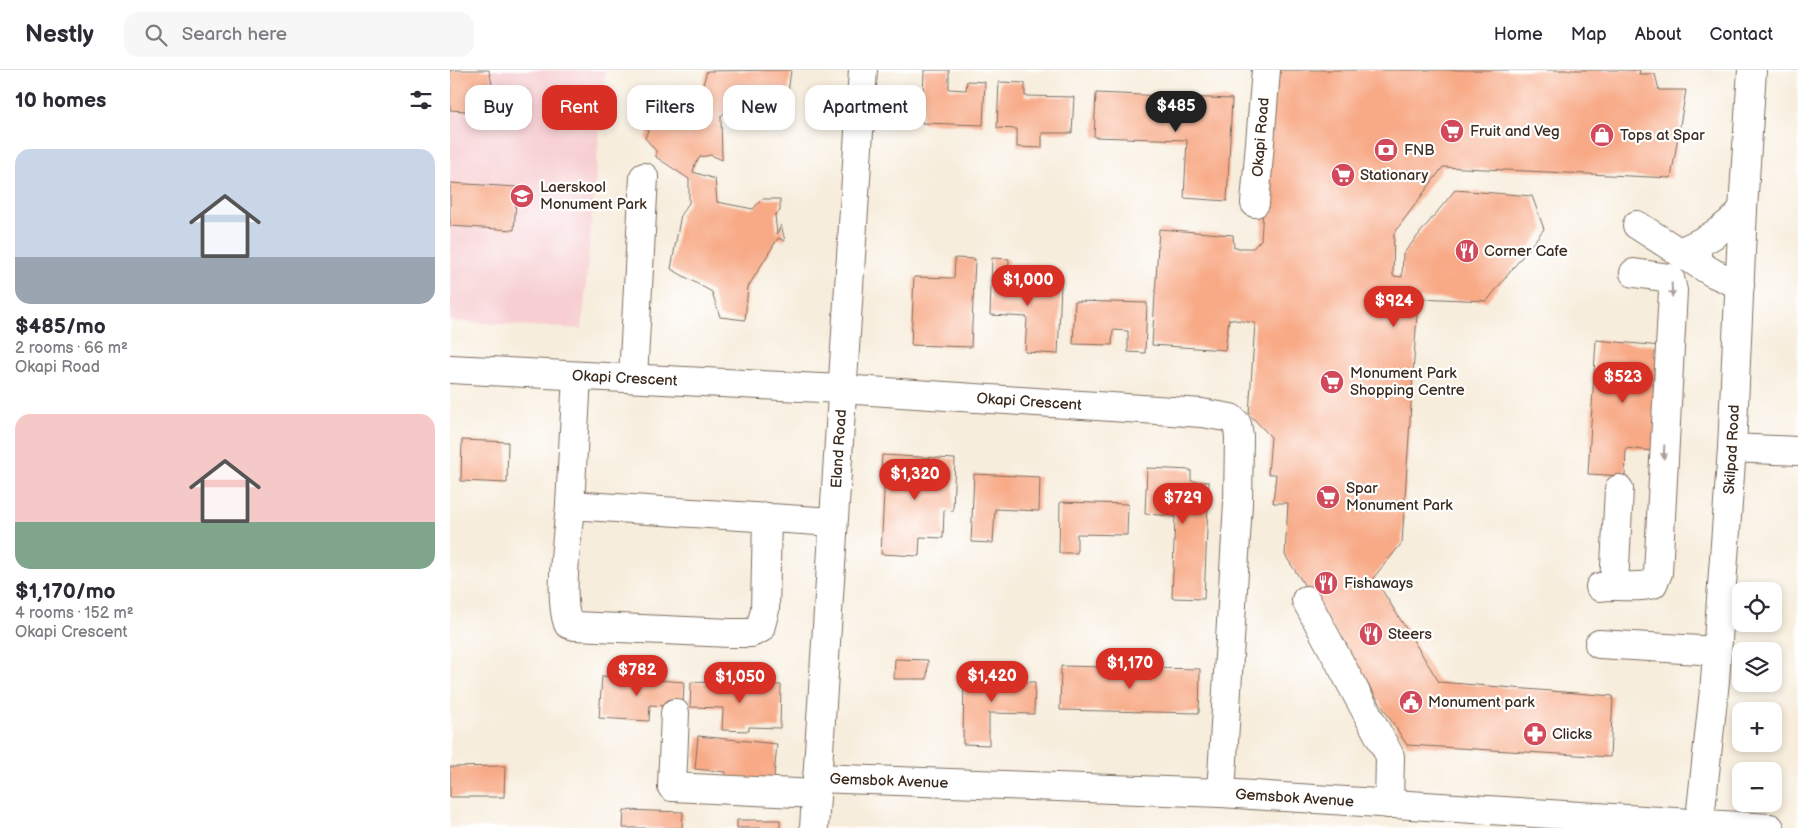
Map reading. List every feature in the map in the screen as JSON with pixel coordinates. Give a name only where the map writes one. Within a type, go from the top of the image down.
[{"type":"street","name":"Eland Road","points":[[814,828],[863,70]]},
{"type":"street","name":"Okapi Road","points":[[1255,203],[1266,70]]},
{"type":"street","name":"Skilpad Road","points":[[1699,825],[1717,651],[1732,448],[1743,209],[1752,70]]},
{"type":"street","points":[[633,378],[644,177]]},
{"type":"street","points":[[1679,252],[1700,244],[1723,229],[1743,209]]},
{"type":"street","points":[[1637,225],[1713,273],[1740,285]]},
{"type":"street","points":[[1679,252],[1741,257]]},
{"type":"street","points":[[1619,488],[1607,586],[1645,586],[1653,584],[1658,573],[1673,291],[1670,278],[1634,273]]},
{"type":"street","name":"Okapi Crescent","points":[[450,369],[841,389],[1209,413],[1235,421],[1239,436],[1238,503],[1221,793]]},
{"type":"street","points":[[577,376],[565,614],[568,624],[575,626],[751,633],[760,629],[765,610],[767,518]]},
{"type":"street","points":[[1732,448],[1798,451]]},
{"type":"street","points":[[570,505],[833,522]]},
{"type":"street","points":[[1306,600],[1390,756],[1390,804]]},
{"type":"street","points":[[1599,644],[1717,651]]},
{"type":"street","name":"Gemsbok Avenue","points":[[675,713],[672,787],[817,786],[1221,793],[1699,825],[1770,828]]},
{"type":"shaded area","name":"Laerskool Monument Park","points":[[450,70],[605,70],[604,85],[542,85],[542,130],[600,130],[582,329],[450,321]]},
{"type":"building","points":[[450,70],[489,70],[492,85],[465,85],[465,111],[450,110]]},
{"type":"building","points":[[791,70],[789,85],[723,85],[723,114],[721,116],[722,160],[711,155],[700,157],[695,164],[693,172],[715,179],[717,202],[753,209],[762,199],[780,199],[780,211],[775,215],[777,234],[781,225],[785,241],[778,238],[748,287],[745,320],[720,317],[712,292],[671,269],[681,214],[689,203],[689,179],[656,157],[656,151],[645,138],[648,130],[713,130],[713,85],[703,85],[707,71]]},
{"type":"building","points":[[924,70],[949,70],[949,89],[966,90],[967,81],[985,82],[983,125],[926,123],[926,85],[923,85]]},
{"type":"building","name":"Monument Park Shopping Centre","points":[[1272,70],[1640,70],[1639,74],[1655,74],[1659,90],[1686,90],[1671,178],[1443,167],[1394,233],[1393,276],[1402,277],[1403,254],[1455,190],[1532,196],[1544,229],[1487,301],[1418,298],[1402,543],[1374,577],[1439,682],[1613,696],[1610,757],[1407,745],[1285,555],[1288,503],[1273,503],[1276,474],[1268,474],[1271,437],[1249,414],[1255,323],[1229,319],[1225,350],[1152,345],[1159,229],[1233,235],[1234,248],[1253,248],[1261,240]]},
{"type":"building","points":[[999,82],[1025,83],[1025,96],[1074,97],[1072,133],[1042,133],[1042,148],[1017,147],[1017,129],[997,128]]},
{"type":"building","points":[[1096,93],[1232,99],[1227,201],[1184,198],[1187,140],[1094,137]]},
{"type":"building","points":[[450,183],[517,187],[514,230],[450,226]]},
{"type":"building","points":[[955,258],[975,259],[971,347],[911,345],[914,277],[954,278]]},
{"type":"building","points":[[992,258],[1009,259],[1008,282],[1061,284],[1058,354],[1025,352],[1027,317],[990,315]]},
{"type":"building","points":[[1075,301],[1147,303],[1145,353],[1128,352],[1128,331],[1113,330],[1112,345],[1073,344]]},
{"type":"building","points":[[1596,340],[1661,346],[1653,451],[1626,448],[1625,476],[1588,474]]},
{"type":"building","points":[[462,440],[508,442],[507,483],[461,481]]},
{"type":"building","points":[[882,455],[955,459],[953,511],[944,510],[943,538],[920,537],[919,556],[881,554],[885,472],[881,472]]},
{"type":"building","points":[[1147,468],[1191,470],[1191,481],[1209,482],[1204,599],[1172,598],[1175,516],[1145,514]]},
{"type":"building","points":[[974,474],[1040,477],[1039,511],[995,509],[993,543],[971,542]]},
{"type":"building","points":[[1060,502],[1128,504],[1127,535],[1077,534],[1077,553],[1059,553]]},
{"type":"building","points":[[895,659],[928,660],[927,679],[894,679]]},
{"type":"building","points":[[1061,666],[1200,669],[1199,713],[1060,710]]},
{"type":"building","points":[[964,672],[1001,673],[1001,682],[1035,682],[1034,714],[989,713],[989,745],[963,744]]},
{"type":"building","points":[[602,676],[684,682],[683,707],[650,705],[649,721],[599,718]]},
{"type":"building","points":[[691,682],[781,685],[780,728],[749,727],[749,731],[722,730],[723,708],[690,707]]},
{"type":"building","points":[[698,736],[777,744],[773,787],[725,782],[726,772],[695,769]]},
{"type":"building","points":[[505,766],[504,797],[450,797],[450,767]]},
{"type":"building","points":[[624,810],[683,812],[682,828],[623,828]]},
{"type":"building","points":[[737,820],[780,820],[780,828],[737,828]]},
{"type":"place","name":"Fruit and Veg","points":[[1452,131]]},
{"type":"place","name":"Tops at Spar","points":[[1602,135]]},
{"type":"place","name":"FNB","points":[[1386,150]]},
{"type":"place","name":"Stationary","points":[[1343,175]]},
{"type":"place","name":"Laerskool Monument Park","points":[[522,196]]},
{"type":"place","name":"Corner Cafe","points":[[1467,251]]},
{"type":"place","name":"Monument Park Shopping Centre","points":[[1332,382]]},
{"type":"place","name":"Spar Monument Park","points":[[1328,497]]},
{"type":"place","name":"Fishaways","points":[[1326,583]]},
{"type":"place","name":"Steers","points":[[1371,634]]},
{"type":"place","name":"Monument park","points":[[1411,702]]},
{"type":"place","name":"Clicks","points":[[1535,734]]}]
